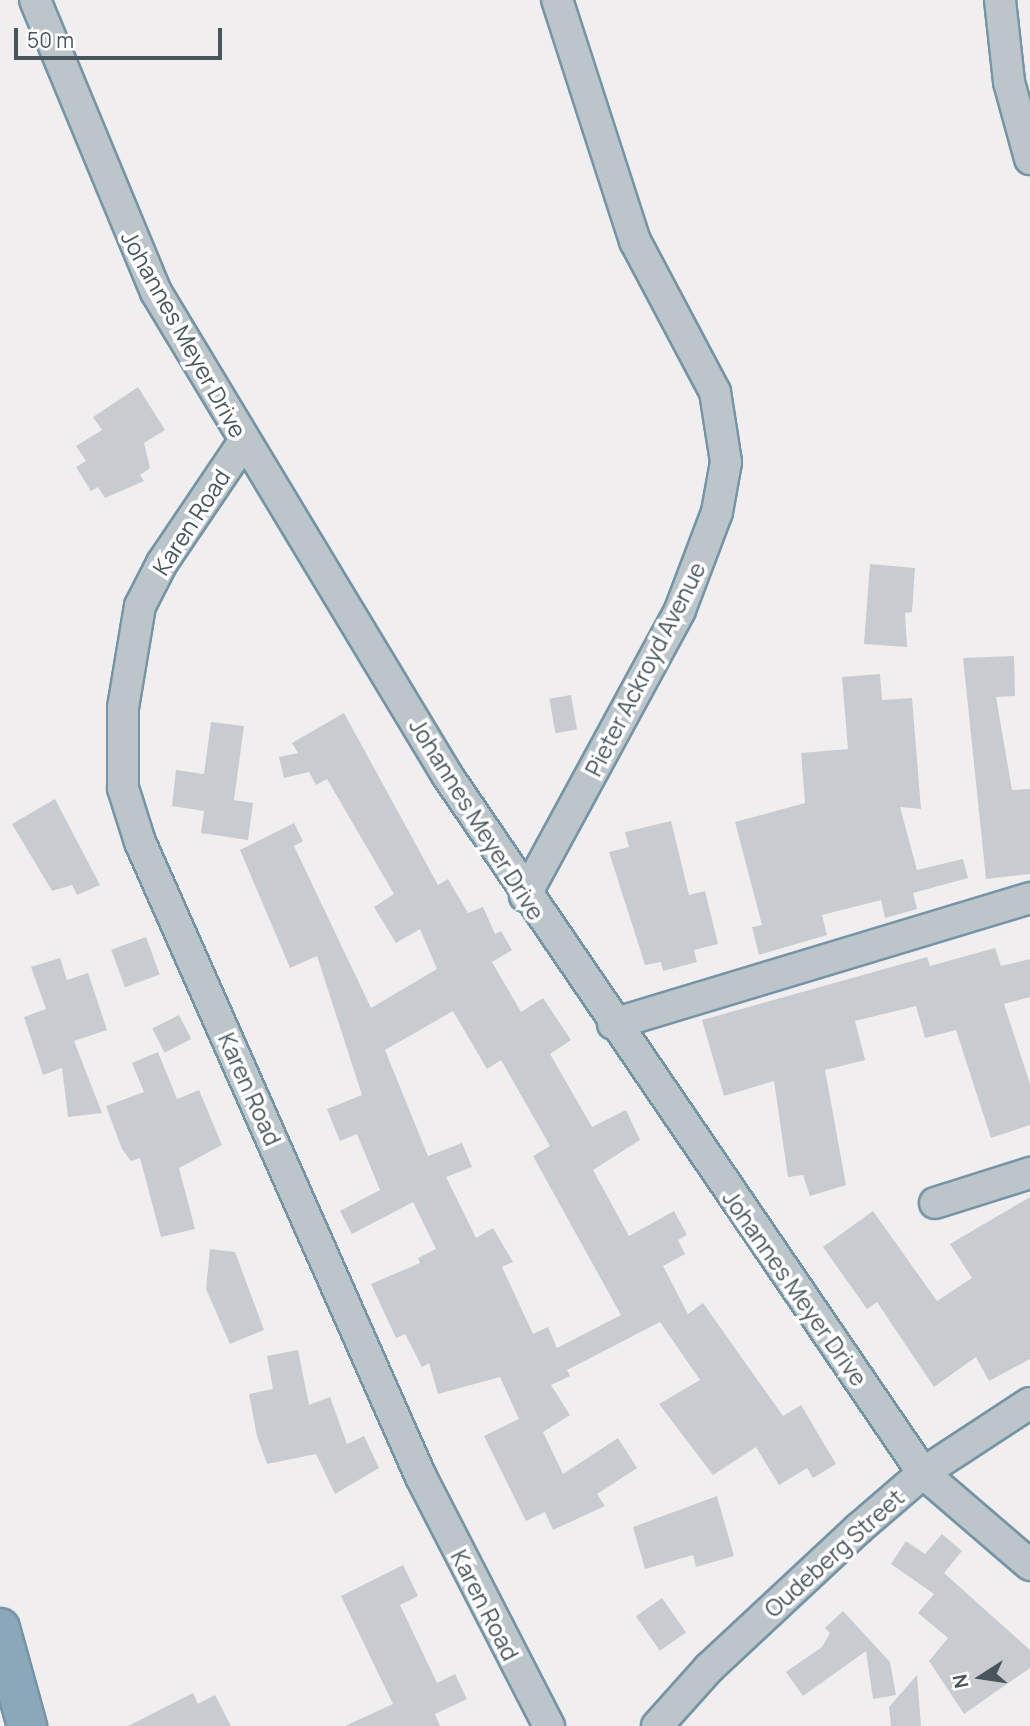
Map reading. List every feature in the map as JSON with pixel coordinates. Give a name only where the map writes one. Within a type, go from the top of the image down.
[{"type":"highway","points":[[0,1628],[27,1726]]},
{"type":"street","name":"Johannes Meyer Drive","points":[[35,0],[141,263],[243,443],[525,896],[923,1473],[1030,1565]]},
{"type":"street","name":"Pieter Ackroyd Avenue","points":[[525,896],[680,610],[717,512],[726,462],[715,392],[635,241],[557,0]]},
{"type":"street","points":[[1000,0],[1009,82],[1030,159]]},
{"type":"street","name":"Karen Road","points":[[243,443],[140,606],[123,708],[123,788],[140,842],[421,1477],[549,1726]]},
{"type":"street","points":[[613,1024],[1030,898]]},
{"type":"street","points":[[935,1203],[1030,1173]]},
{"type":"street","name":"Oudeberg Street","points":[[657,1726],[709,1668],[923,1473],[1030,1403]]},
{"type":"building","points":[[138,387],[165,430],[144,443],[150,468],[140,475],[144,481],[105,498],[98,487],[91,491],[76,467],[86,461],[76,446],[102,430],[93,417]]},
{"type":"building","points":[[870,564],[915,568],[912,612],[905,613],[907,647],[864,644]]},
{"type":"building","points":[[1014,656],[1015,696],[996,697],[1012,790],[1030,789],[1030,874],[986,879],[963,658]]},
{"type":"building","points":[[880,674],[882,700],[912,698],[921,809],[900,807],[917,870],[963,859],[968,878],[913,893],[917,909],[885,918],[881,900],[822,915],[827,935],[759,955],[752,927],[762,925],[735,822],[805,803],[801,753],[848,749],[842,677]]},
{"type":"building","points":[[571,695],[577,729],[555,733],[549,699]]},
{"type":"building","points":[[344,713],[438,885],[448,879],[468,913],[483,907],[495,934],[501,931],[512,950],[492,962],[521,1012],[543,998],[571,1040],[550,1054],[592,1127],[626,1110],[640,1140],[593,1170],[629,1236],[674,1211],[687,1235],[678,1240],[685,1254],[663,1266],[688,1314],[703,1303],[783,1416],[801,1405],[836,1464],[813,1478],[807,1468],[779,1485],[756,1447],[713,1475],[659,1404],[700,1380],[660,1322],[567,1370],[570,1376],[551,1385],[570,1415],[543,1432],[563,1474],[618,1438],[637,1468],[597,1494],[605,1506],[553,1530],[545,1512],[526,1521],[484,1436],[519,1419],[500,1377],[438,1394],[429,1363],[422,1367],[405,1334],[396,1338],[371,1284],[420,1263],[418,1258],[436,1249],[413,1202],[352,1234],[340,1211],[380,1190],[357,1134],[340,1141],[327,1109],[362,1095],[317,956],[290,968],[240,850],[294,823],[303,841],[294,846],[371,1008],[437,969],[420,929],[396,943],[374,907],[394,894],[327,779],[316,785],[309,772],[284,778],[279,757],[298,753],[292,743]],"holes":[[[453,1011],[487,1069],[501,1060],[550,1146],[533,1156],[621,1315],[557,1348],[548,1327],[533,1334],[502,1267],[513,1262],[493,1228],[476,1238],[446,1177],[472,1167],[462,1143],[428,1156],[385,1050]]]},
{"type":"building","points":[[211,722],[244,726],[234,800],[253,803],[248,840],[201,833],[204,811],[172,806],[176,770],[204,774]]},
{"type":"building","points":[[55,799],[100,885],[77,895],[72,885],[52,891],[12,824]]},
{"type":"building","points":[[671,821],[689,895],[705,891],[718,944],[694,950],[697,962],[663,971],[661,962],[645,965],[609,852],[629,847],[625,832]]},
{"type":"building","points":[[146,937],[160,975],[125,987],[111,950]]},
{"type":"building","points":[[995,948],[1001,966],[1030,959],[1030,997],[1004,1004],[1030,1084],[1030,1125],[991,1138],[956,1030],[925,1038],[916,1006],[855,1021],[865,1060],[825,1070],[846,1185],[810,1196],[803,1175],[788,1177],[774,1081],[724,1096],[702,1020],[927,957],[930,966]]},
{"type":"building","points":[[60,958],[67,980],[88,973],[107,1030],[74,1041],[102,1113],[68,1117],[62,1068],[43,1075],[24,1017],[46,1009],[31,967]]},
{"type":"building","points":[[179,1015],[191,1039],[165,1053],[152,1029]]},
{"type":"building","points":[[158,1052],[177,1099],[199,1090],[222,1145],[179,1168],[195,1229],[161,1237],[140,1158],[131,1161],[122,1149],[106,1106],[144,1092],[132,1063]]},
{"type":"building","points":[[1030,1197],[1030,1359],[989,1381],[976,1357],[934,1387],[877,1302],[867,1309],[823,1247],[873,1211],[937,1301],[972,1278],[950,1244]]},
{"type":"building","points":[[210,1249],[235,1252],[264,1330],[230,1344],[206,1289]]},
{"type":"building","points":[[298,1350],[309,1405],[330,1397],[347,1444],[364,1436],[379,1468],[335,1494],[316,1454],[267,1464],[257,1436],[249,1394],[273,1389],[267,1356]]},
{"type":"building","points":[[717,1496],[734,1556],[696,1567],[693,1555],[645,1569],[633,1527]]},
{"type":"building","points":[[942,1534],[962,1551],[944,1573],[1030,1650],[1030,1668],[964,1714],[929,1661],[948,1638],[918,1613],[934,1594],[891,1564],[906,1541],[925,1554]]},
{"type":"building","points":[[403,1565],[418,1596],[400,1605],[437,1683],[455,1674],[467,1699],[435,1714],[440,1726],[345,1726],[393,1704],[341,1596]]},
{"type":"building","points":[[662,1598],[686,1632],[660,1651],[636,1616]]},
{"type":"building","points":[[843,1611],[890,1662],[896,1695],[873,1699],[866,1651],[803,1696],[786,1672],[822,1647],[830,1633],[825,1628]]},
{"type":"building","points":[[917,1675],[921,1726],[891,1726],[889,1707]]},
{"type":"building","points":[[193,1693],[198,1704],[215,1695],[231,1726],[128,1726]]}]
